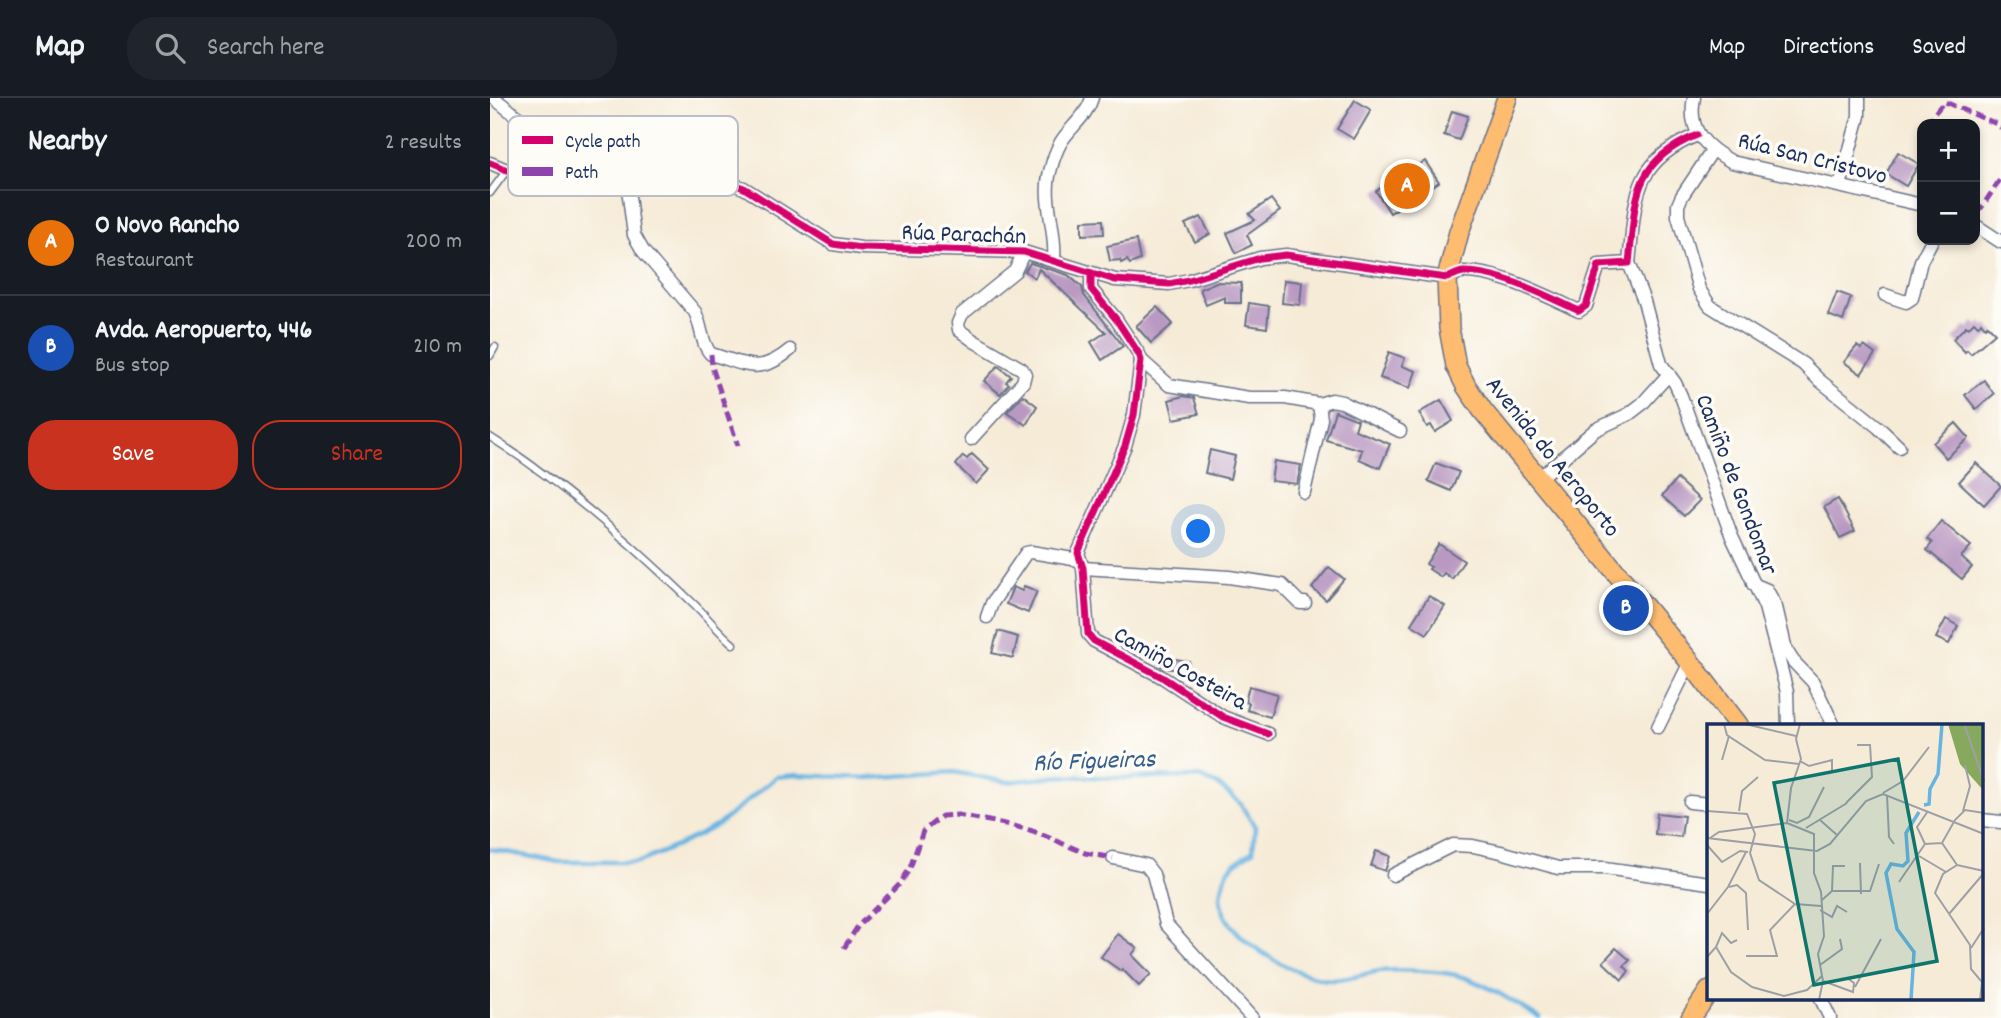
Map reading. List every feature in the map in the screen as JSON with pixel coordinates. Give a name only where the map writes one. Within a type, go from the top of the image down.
[{"type":"main road","name":"Avenida do Aeroporto","points":[[1507,98],[1459,232],[1447,278],[1451,344],[1460,376],[1483,411],[1690,662],[1737,724]]},
{"type":"main road","points":[[1691,1018],[1707,994]]},
{"type":"street","points":[[494,98],[516,116]]},
{"type":"street","points":[[1054,259],[1055,245],[1047,207],[1050,169],[1061,142],[1090,106],[1092,98]]},
{"type":"street","points":[[1694,98],[1693,118],[1697,135]]},
{"type":"street","points":[[1840,186],[1858,116],[1859,98]]},
{"type":"street","name":"Rúa San Cristovo","points":[[1697,135],[1712,151],[1732,162],[1917,204]]},
{"type":"street","name":"Camiño de Gondomar","points":[[1697,135],[1678,143],[1646,172],[1632,216],[1629,263],[1644,301],[1659,359],[1681,396],[1732,537],[1765,607],[1787,692],[1788,724]]},
{"type":"street","points":[[1712,151],[1678,205],[1678,216],[1703,298],[1725,317],[1755,332],[1803,364],[1899,447]]},
{"type":"street","name":"Rúa Parachán","points":[[490,163],[508,170]]},
{"type":"street","name":"Rúa Parachán","points":[[738,186],[833,244],[861,248],[1024,252],[1054,259],[1091,274],[1115,280],[1169,284],[1260,258],[1286,255],[1447,278]]},
{"type":"street","points":[[628,196],[634,234],[643,251],[695,312],[701,324],[706,349],[711,354],[758,367],[775,362],[790,350]]},
{"type":"street","points":[[1980,228],[2001,242]]},
{"type":"street","points":[[1885,295],[1906,302],[1912,298],[1921,261],[1929,245]]},
{"type":"street","points":[[971,439],[1023,382],[1025,374],[1022,369],[959,330],[958,323],[962,314],[1015,271],[1024,252]]},
{"type":"street","points":[[1447,278],[1461,272],[1494,277],[1539,292],[1579,310],[1586,306],[1599,265],[1629,263]]},
{"type":"street","points":[[1091,274],[1091,289],[1116,319],[1139,354],[1140,360],[1169,384],[1249,398],[1285,398],[1319,404],[1332,400],[1342,402],[1400,431]]},
{"type":"street","name":"Camiño Costeira","points":[[1140,360],[1134,415],[1128,439],[1078,553],[1088,635],[1094,641],[1162,677],[1223,717],[1268,734]]},
{"type":"street","points":[[1538,479],[1595,430],[1629,414],[1642,404],[1669,374]]},
{"type":"street","points":[[1304,492],[1321,419],[1319,404]]},
{"type":"street","points":[[987,617],[992,603],[1026,553],[1031,551],[1081,564],[1228,577],[1282,585],[1300,603],[1304,603]]},
{"type":"street","points":[[1753,584],[1767,590],[1776,607],[1786,650],[1813,682],[1834,724]]},
{"type":"street","points":[[1658,727],[1690,662]]},
{"type":"street","points":[[1690,802],[1707,804]]},
{"type":"street","points":[[1983,820],[2001,822]]},
{"type":"street","points":[[1393,875],[1452,845],[1501,852],[1558,868],[1605,869],[1707,883]]},
{"type":"street","points":[[1113,858],[1146,865],[1153,874],[1166,923],[1252,1018]]},
{"type":"street","points":[[1821,1000],[1830,1018]]},
{"type":"lane","points":[[490,193],[508,170]]},
{"type":"lane","points":[[490,356],[495,347]]},
{"type":"lane","points":[[490,437],[537,466],[609,527],[698,607],[716,630],[733,644]]},
{"type":"building","points":[[1355,100],[1371,110],[1354,139],[1337,129]]},
{"type":"building","points":[[1452,111],[1468,116],[1459,140],[1444,135]]},
{"type":"building","points":[[1898,152],[1917,163],[1906,186],[1886,174]]},
{"type":"building","points":[[1425,161],[1439,182],[1390,213],[1376,191]]},
{"type":"building","points":[[1271,199],[1280,211],[1247,235],[1252,245],[1236,253],[1227,233],[1255,220],[1249,214]]},
{"type":"building","points":[[1201,217],[1210,234],[1195,242],[1185,224]]},
{"type":"building","points":[[1103,220],[1104,234],[1082,235],[1082,221]]},
{"type":"building","points":[[1136,240],[1140,260],[1130,264],[1127,260],[1121,263],[1120,260],[1110,261],[1107,246]]},
{"type":"building","points":[[1030,263],[1068,275],[1082,287],[1084,295],[1123,346],[1102,360],[1091,342],[1106,332],[1039,269],[1035,278],[1025,271]]},
{"type":"building","points":[[1284,280],[1302,282],[1300,305],[1282,303]]},
{"type":"building","points":[[1216,282],[1241,283],[1241,303],[1225,303],[1225,297],[1206,305],[1200,289]]},
{"type":"building","points":[[1837,292],[1851,297],[1843,321],[1828,315]]},
{"type":"building","points":[[1249,303],[1269,306],[1267,328],[1246,325]]},
{"type":"building","points":[[1157,307],[1173,324],[1151,343],[1136,326]]},
{"type":"building","points":[[1974,322],[1978,326],[1981,322],[1985,327],[1987,325],[1995,333],[1971,354],[1967,350],[1965,352],[1953,339]]},
{"type":"building","points":[[1857,346],[1861,349],[1864,346],[1875,354],[1861,374],[1844,362]]},
{"type":"building","points":[[1389,352],[1405,358],[1402,366],[1416,371],[1410,388],[1380,378]]},
{"type":"building","points":[[998,366],[1011,376],[1006,382],[1009,384],[1000,394],[984,381]]},
{"type":"building","points":[[1984,380],[1994,394],[1976,409],[1965,395]]},
{"type":"building","points":[[1023,395],[1037,406],[1026,425],[1007,412]]},
{"type":"building","points":[[1183,396],[1194,398],[1199,414],[1174,419],[1169,400]]},
{"type":"building","points":[[1441,400],[1453,421],[1435,432],[1431,425],[1427,427],[1419,413]]},
{"type":"building","points":[[1335,411],[1358,420],[1355,430],[1390,444],[1380,468],[1359,459],[1362,450],[1326,440]]},
{"type":"building","points":[[1956,423],[1969,438],[1946,458],[1933,443]]},
{"type":"building","points":[[1210,450],[1235,456],[1230,479],[1205,473]]},
{"type":"building","points":[[972,454],[989,470],[976,484],[956,465],[963,456],[967,459]]},
{"type":"building","points":[[1274,461],[1301,465],[1297,484],[1271,481]]},
{"type":"building","points":[[1436,463],[1459,472],[1451,491],[1428,481]]},
{"type":"building","points":[[1976,463],[2001,486],[1984,505],[1959,482]]},
{"type":"building","points":[[1677,479],[1700,500],[1684,516],[1662,496]]},
{"type":"building","points":[[1838,499],[1855,531],[1840,538],[1824,507]]},
{"type":"building","points":[[1941,521],[1971,546],[1961,557],[1972,567],[1962,579],[1927,550],[1932,543],[1927,539]]},
{"type":"building","points":[[1439,544],[1464,561],[1452,579],[1444,573],[1441,577],[1426,564]]},
{"type":"building","points":[[1329,567],[1344,579],[1326,600],[1312,588]]},
{"type":"building","points":[[1024,586],[1037,591],[1028,613],[1006,604],[1013,587],[1022,591]]},
{"type":"building","points":[[1429,596],[1445,606],[1427,634],[1411,624]]},
{"type":"building","points":[[1946,619],[1958,626],[1949,644],[1936,638]]},
{"type":"building","points":[[998,631],[1018,637],[1013,658],[992,653]]},
{"type":"building","points":[[1160,657],[1189,661],[1188,671],[1164,668],[1159,665]]},
{"type":"building","points":[[1249,686],[1277,694],[1270,717],[1247,710],[1249,703],[1245,702]]},
{"type":"building","points":[[1657,813],[1684,816],[1681,837],[1655,834]]},
{"type":"building","points":[[1376,851],[1390,856],[1385,871],[1371,866]]},
{"type":"building","points":[[1118,934],[1137,948],[1132,955],[1151,974],[1139,986],[1122,969],[1121,971],[1101,957]]},
{"type":"building","points":[[1616,948],[1630,960],[1624,966],[1629,971],[1622,980],[1603,962]]},
{"type":"waterway","name":"Río Figueiras","points":[[490,849],[559,862],[639,862],[718,825],[776,777],[796,775],[868,778],[954,772],[1007,782],[1062,776],[1200,777],[1218,785],[1240,803],[1255,827],[1253,851],[1230,869],[1224,880],[1221,896],[1223,911],[1232,926],[1262,953],[1300,972],[1332,980],[1387,970],[1452,974],[1491,989],[1540,1018]]},
{"type":"marked path","points":[[1930,119],[1945,102],[2001,128]]},
{"type":"marked path","points":[[1980,208],[2001,178]]},
{"type":"marked path","points":[[711,354],[712,367],[738,446]]},
{"type":"marked path","points":[[844,948],[858,926],[900,884],[910,868],[923,831],[942,816],[958,815],[1010,825],[1033,831],[1085,853],[1113,858]]},
{"type":"cycle path","points":[[738,186],[833,244],[861,248],[1024,252],[1115,280],[1169,284],[1260,258],[1286,255],[1447,278],[1463,272],[1477,273],[1522,286],[1579,311],[1586,306],[1599,265],[1629,263],[1636,203],[1640,186],[1648,171],[1675,146],[1697,135]]},
{"type":"cycle path","points":[[490,163],[508,170]]},
{"type":"cycle path","points":[[1091,273],[1091,289],[1116,319],[1141,360],[1134,415],[1125,446],[1078,553],[1083,568],[1088,634],[1094,641],[1162,677],[1223,717],[1268,734]]},
{"type":"place","name":"O Novo Rancho","points":[[1407,186]]},
{"type":"place","name":"Avda. Aeropuerto, 446","points":[[1626,608]]}]
